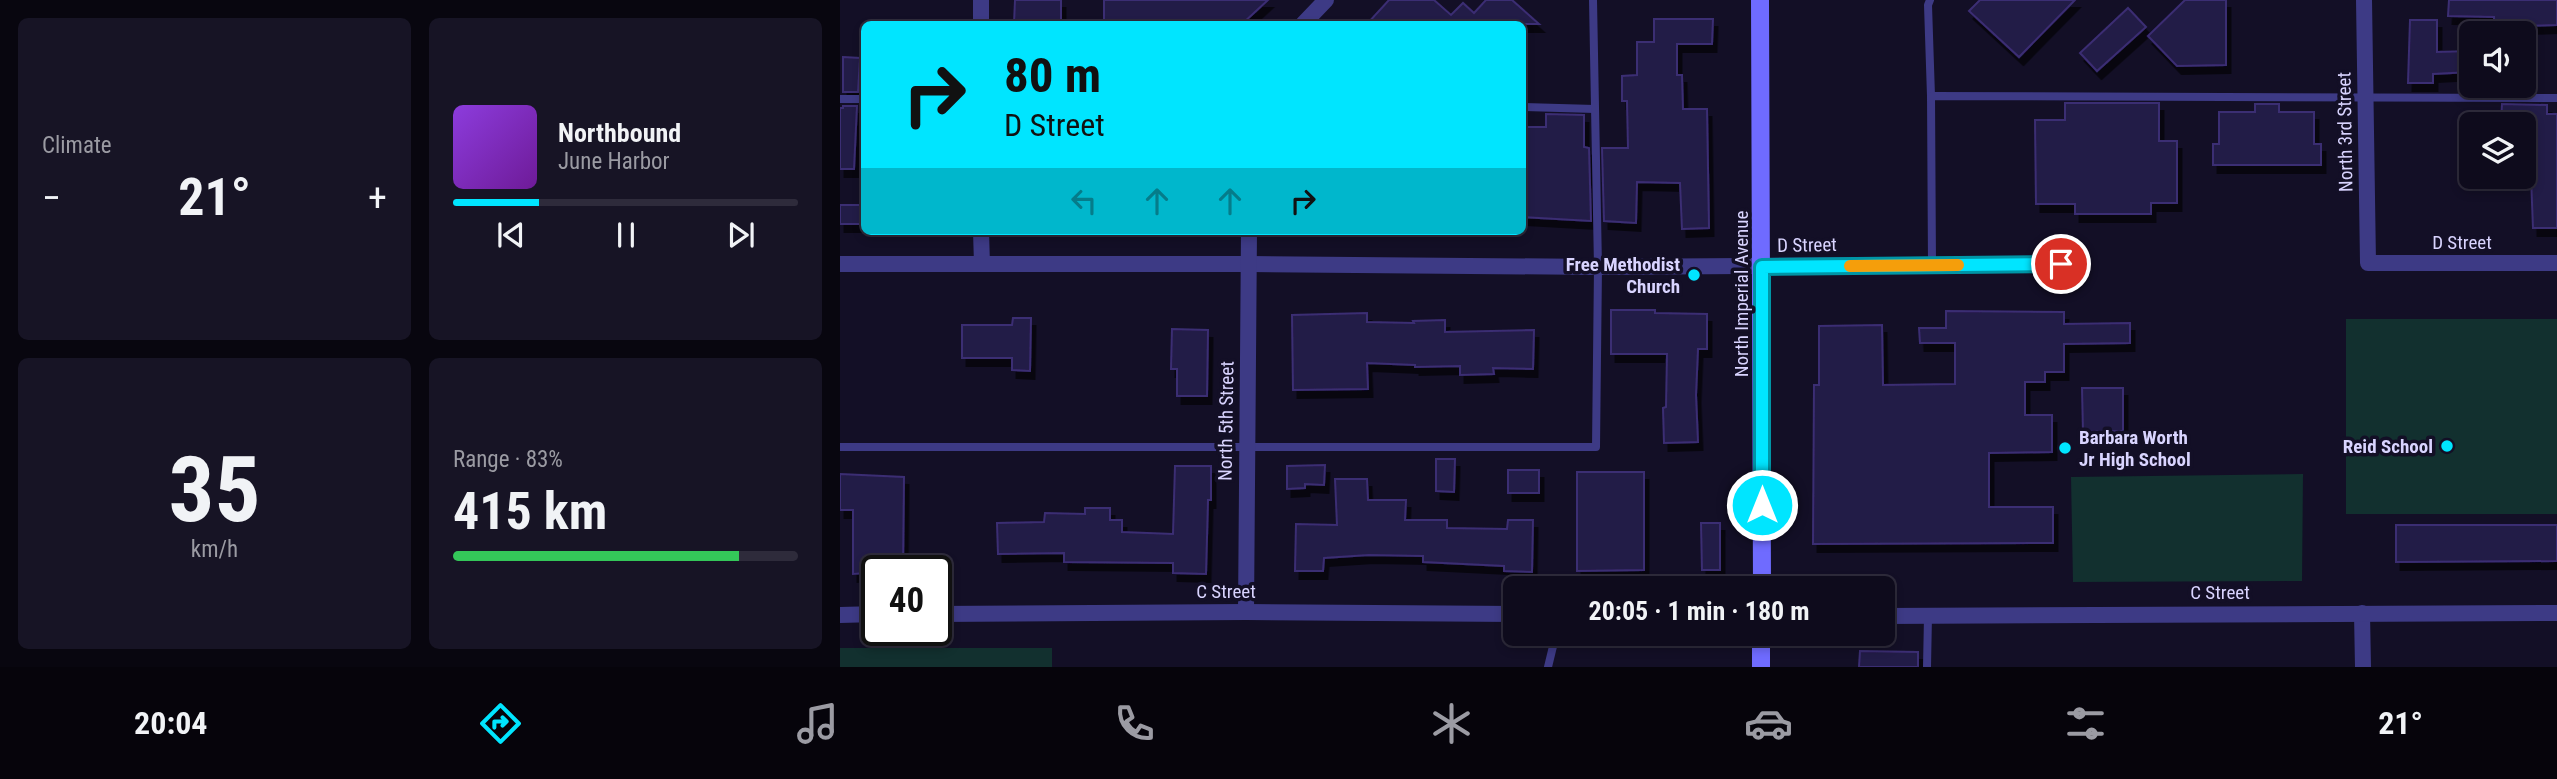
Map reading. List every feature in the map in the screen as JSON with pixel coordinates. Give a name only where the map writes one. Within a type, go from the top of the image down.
[{"type":"street","points":[[981,0],[981,21]]},
{"type":"street","points":[[1306,21],[1326,0]]},
{"type":"street","name":"North Imperial Avenue","points":[[1760,0],[1762,576]]},
{"type":"street","name":"North 3rd Street","points":[[2364,0],[2368,263]]},
{"type":"street","points":[[981,235],[982,264]]},
{"type":"street","name":"North 5th Street","points":[[1246,612],[1249,235]]},
{"type":"street","name":"D Street","points":[[2368,263],[2557,263]]},
{"type":"street","name":"D Street","points":[[840,264],[1762,267],[2061,264]]},
{"type":"street","points":[[2362,612],[2363,667]]},
{"type":"street","name":"C Street","points":[[1895,616],[2557,612]]},
{"type":"street","points":[[840,615],[861,614]]},
{"type":"street","name":"C Street","points":[[952,614],[1503,614]]},
{"type":"street","points":[[1761,646],[1761,667]]},
{"type":"lane","points":[[840,447],[1596,447],[1598,267],[1593,0]]},
{"type":"lane","points":[[1930,0],[1932,265]]},
{"type":"lane","points":[[1931,96],[2557,98]]},
{"type":"lane","points":[[840,99],[861,99]]},
{"type":"lane","points":[[1526,107],[1595,109]]},
{"type":"lane","points":[[1927,667],[1928,616]]},
{"type":"lane","points":[[1548,667],[1553,646]]},
{"type":"green space","name":"Reid School","points":[[2346,319],[2557,319],[2557,514],[2346,514]]},
{"type":"green space","points":[[2303,474],[2302,581],[2073,582],[2071,477]]},
{"type":"green space","points":[[840,648],[1052,648],[1052,667],[840,667]]},
{"type":"building","points":[[1015,0],[1061,0],[1061,21],[1014,21]]},
{"type":"building","points":[[1104,0],[1268,0],[1245,21],[1104,21]]},
{"type":"building","points":[[1389,0],[1434,0],[1451,15],[1463,3],[1474,13],[1486,0],[1512,0],[1539,24],[1526,24],[1526,21],[1370,21]]},
{"type":"building","points":[[1980,0],[2075,0],[2019,57],[1969,11]]},
{"type":"building","points":[[2185,0],[2226,0],[2226,65],[2177,66],[2148,36]]},
{"type":"building","points":[[2449,0],[2557,0],[2557,25],[2536,26],[2536,21],[2494,21],[2494,17],[2448,16]]},
{"type":"building","points":[[2128,8],[2146,27],[2097,71],[2080,53]]},
{"type":"building","points":[[1654,19],[1713,19],[1712,44],[1677,44],[1677,75],[1682,75],[1683,109],[1707,109],[1709,228],[1682,229],[1680,183],[1637,182],[1636,223],[1604,221],[1602,148],[1628,148],[1627,101],[1622,101],[1622,76],[1637,75],[1637,42],[1654,42]]},
{"type":"building","points":[[2410,20],[2437,20],[2437,52],[2459,51],[2459,73],[2433,74],[2433,83],[2408,83]]},
{"type":"building","points":[[843,57],[860,58],[858,92],[843,92]]},
{"type":"building","points":[[2065,103],[2159,103],[2159,141],[2177,141],[2177,203],[2151,203],[2151,214],[2075,214],[2075,204],[2036,204],[2035,120],[2065,120]]},
{"type":"building","points":[[2255,104],[2279,104],[2279,112],[2314,112],[2314,144],[2321,144],[2321,165],[2213,165],[2213,144],[2219,144],[2219,112],[2255,112]]},
{"type":"building","points":[[2502,104],[2547,105],[2547,114],[2557,114],[2557,228],[2533,228],[2531,189],[2536,189],[2536,112],[2502,112]]},
{"type":"building","points":[[857,106],[854,169],[840,169],[840,108]]},
{"type":"building","points":[[1546,114],[1584,115],[1584,147],[1589,148],[1591,221],[1526,217],[1526,127],[1546,127]]},
{"type":"building","points":[[840,205],[860,205],[860,224],[840,224]]},
{"type":"building","points":[[1611,310],[1707,314],[1707,349],[1698,349],[1698,442],[1664,443],[1663,408],[1666,407],[1667,354],[1611,354]]},
{"type":"building","points":[[1946,311],[2064,312],[2064,324],[2130,323],[2130,343],[2064,344],[2064,372],[2045,372],[2045,382],[2025,382],[2025,415],[2052,415],[2052,452],[1989,453],[1989,507],[2053,507],[2053,543],[1813,544],[1814,385],[1819,385],[1819,326],[1882,325],[1883,385],[1955,384],[1955,343],[1920,343],[1919,328],[1946,328]]},
{"type":"building","points":[[1367,313],[1367,322],[1414,323],[1413,321],[1445,320],[1445,332],[1534,330],[1533,369],[1493,368],[1494,374],[1460,375],[1460,366],[1415,367],[1367,363],[1368,389],[1293,390],[1292,315]]},
{"type":"building","points":[[1013,318],[1031,318],[1030,371],[1012,370],[1012,358],[962,358],[962,325],[1012,325]]},
{"type":"building","points":[[1172,329],[1208,330],[1207,396],[1177,396],[1177,369],[1171,369]]},
{"type":"building","points":[[2082,388],[2123,388],[2123,431],[2083,432]]},
{"type":"building","points":[[1436,459],[1455,459],[1454,492],[1436,491]]},
{"type":"building","points":[[1325,465],[1324,485],[1305,484],[1305,488],[1287,489],[1287,466]]},
{"type":"building","points":[[1175,466],[1211,466],[1206,574],[1173,573],[1173,563],[1064,562],[1064,553],[998,554],[997,523],[1044,522],[1045,513],[1085,514],[1085,508],[1110,508],[1110,520],[1122,520],[1122,532],[1173,534]]},
{"type":"building","points":[[1508,470],[1539,470],[1539,493],[1508,493]]},
{"type":"building","points":[[1577,472],[1644,472],[1644,570],[1577,571]]},
{"type":"building","points":[[840,474],[904,477],[903,555],[861,555],[861,573],[853,574],[853,510],[840,510]]},
{"type":"building","points":[[1335,479],[1367,479],[1368,500],[1406,500],[1405,520],[1447,520],[1447,528],[1507,529],[1508,520],[1533,520],[1532,572],[1504,571],[1504,566],[1423,562],[1423,556],[1369,555],[1324,558],[1323,571],[1295,571],[1296,524],[1337,525]]},
{"type":"building","points":[[1701,523],[1720,523],[1720,570],[1702,570]]},
{"type":"building","points":[[2396,525],[2557,525],[2557,561],[2396,562]]},
{"type":"building","points":[[1860,651],[1918,652],[1918,667],[1859,667]]},
{"type":"slow traffic","points":[[1850,266],[1958,265]]},
{"type":"place","name":"Free Methodist Church","points":[[1694,275]]},
{"type":"place","name":"Reid School","points":[[2447,446]]},
{"type":"place","name":"Barbara Worth Jr High School","points":[[2065,448]]},
{"type":"route","points":[[1762,505],[1762,267],[2061,264]]}]
